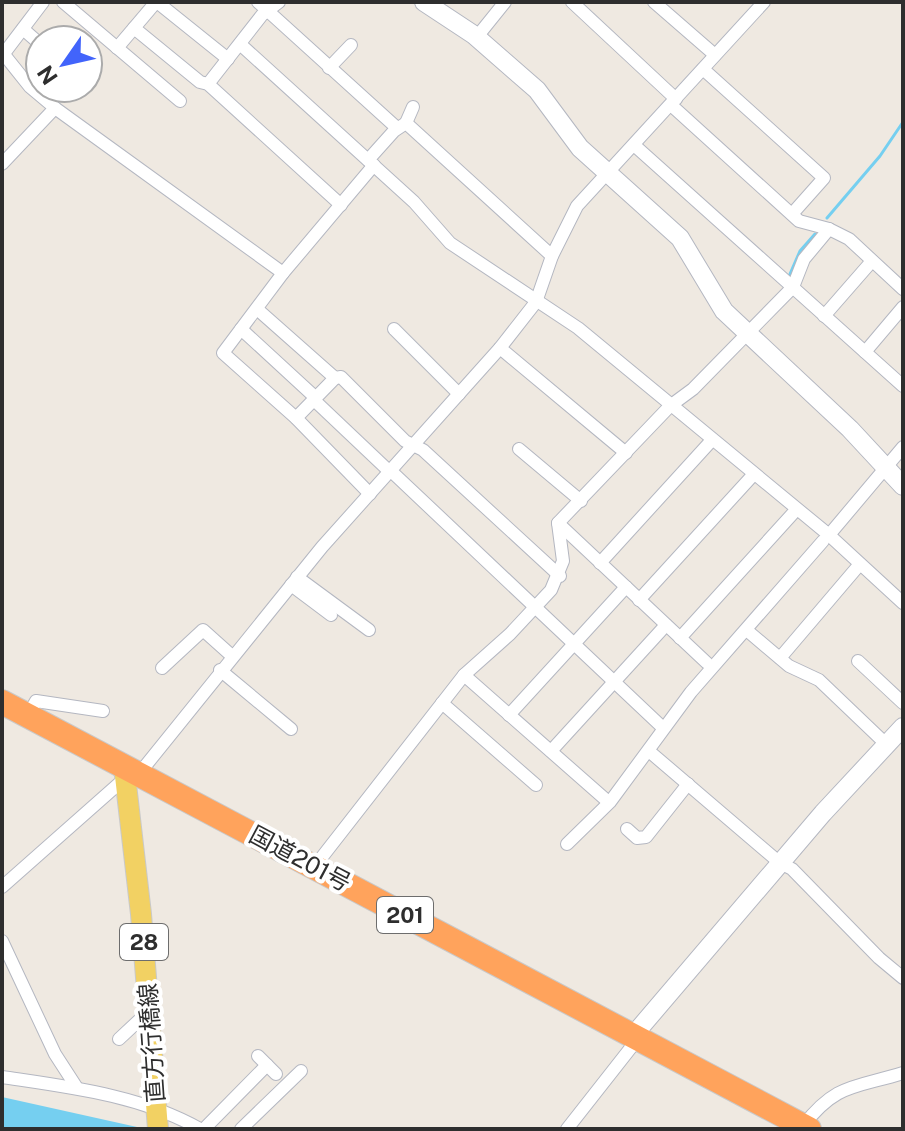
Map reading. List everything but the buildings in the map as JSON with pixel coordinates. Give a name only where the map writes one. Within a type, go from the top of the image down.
[{"type":"highway","name":"国道201号","points":[[2,702],[128,774],[315,866],[806,1128]]},
{"type":"main road","name":"直方行橋線","points":[[128,774],[157,1118]]},
{"type":"street","points":[[43,2],[2,54],[30,87],[283,273]]},
{"type":"street","points":[[63,2],[180,101]]},
{"type":"street","points":[[117,48],[157,2],[228,59]]},
{"type":"street","points":[[424,2],[476,38],[537,90],[567,133],[680,238],[724,311],[850,429],[903,486]]},
{"type":"street","points":[[476,38],[505,2]]},
{"type":"street","points":[[572,2],[799,221],[829,229],[849,239],[903,289]]},
{"type":"street","points":[[654,2],[715,55]]},
{"type":"street","points":[[2,887],[128,774],[500,348],[536,302],[568,219],[608,171],[764,2]]},
{"type":"street","points":[[208,84],[269,5],[329,68],[402,126],[552,256]]},
{"type":"street","points":[[134,28],[200,82],[208,84],[341,205]]},
{"type":"street","points":[[240,44],[414,202],[450,243],[578,328],[903,603]]},
{"type":"street","points":[[329,68],[351,45]]},
{"type":"street","points":[[703,69],[824,178],[792,214]]},
{"type":"street","points":[[370,494],[296,418],[223,353],[283,273],[341,205],[413,107]]},
{"type":"street","points":[[2,164],[55,108]]},
{"type":"street","points":[[634,145],[903,386]]},
{"type":"street","points":[[558,523],[670,406],[747,335],[793,287],[804,259],[829,229]]},
{"type":"street","points":[[824,316],[872,261]]},
{"type":"street","points":[[865,352],[903,307]]},
{"type":"street","points":[[257,309],[335,378]]},
{"type":"street","points":[[241,329],[661,726]]},
{"type":"street","points":[[394,329],[459,394]]},
{"type":"street","points":[[500,348],[626,453]]},
{"type":"street","points":[[296,418],[335,378],[341,377],[405,441],[415,444],[560,576]]},
{"type":"street","points":[[600,563],[712,440]]},
{"type":"street","points":[[567,844],[610,802],[707,673],[903,447]]},
{"type":"street","points":[[519,449],[581,501]]},
{"type":"street","points":[[639,600],[754,474]]},
{"type":"street","points":[[680,638],[796,510]]},
{"type":"street","points":[[558,523],[707,663]]},
{"type":"street","points":[[315,866],[464,675],[536,607],[560,576],[563,561],[558,523]]},
{"type":"street","points":[[780,658],[860,564]]},
{"type":"street","points":[[294,581],[331,615]]},
{"type":"street","points":[[294,581],[369,630]]},
{"type":"street","points":[[509,715],[626,587]]},
{"type":"street","points":[[551,751],[666,625]]},
{"type":"street","points":[[162,668],[203,630],[232,656]]},
{"type":"street","points":[[750,633],[780,658],[819,680],[886,744]]},
{"type":"street","points":[[858,661],[903,703]]},
{"type":"street","points":[[220,670],[291,729]]},
{"type":"street","points":[[464,675],[605,799]]},
{"type":"street","points":[[28,715],[36,701],[103,711]]},
{"type":"street","points":[[442,703],[536,785]]},
{"type":"street","points":[[567,1129],[633,1045],[632,1037],[780,863],[903,727]]},
{"type":"street","points":[[650,752],[780,863],[792,869],[879,958],[903,978]]},
{"type":"street","points":[[627,829],[637,838],[646,837],[688,784]]},
{"type":"street","points":[[4,951],[55,1054],[77,1088]]},
{"type":"street","points":[[119,1039],[150,1010]]},
{"type":"street","points":[[2,1077],[77,1088],[157,1118],[202,1129],[267,1065]]},
{"type":"street","points":[[241,1129],[301,1071]]},
{"type":"street","points":[[806,1128],[818,1106],[839,1090],[903,1073]]},
{"type":"water","points":[[2,1097],[146,1129],[2,1129]]},
{"type":"waterway","points":[[827,218],[880,156],[903,122]]},
{"type":"waterway","points":[[790,274],[800,251],[815,234]]}]
